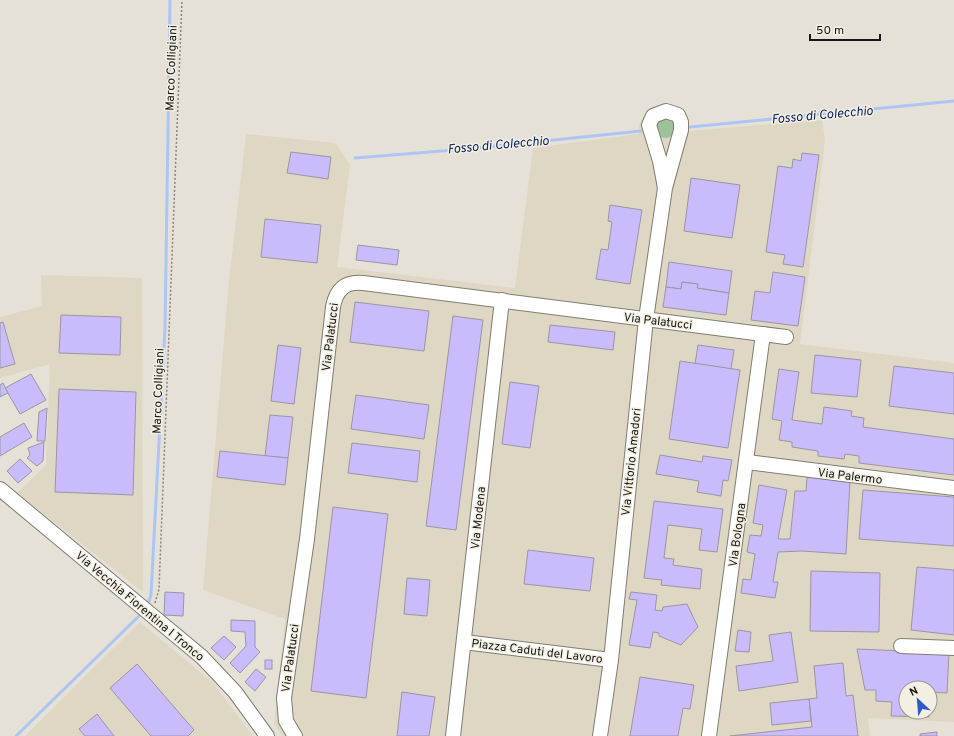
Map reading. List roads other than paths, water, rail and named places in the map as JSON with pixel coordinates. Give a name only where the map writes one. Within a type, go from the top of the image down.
[{"type":"street","name":"Via Vittorio Amadori","points":[[600,736],[610,660],[646,320],[665,188],[682,125],[678,115],[666,110],[653,116],[649,125],[660,161],[665,188]]},
{"type":"street","name":"Via Palatucci","points":[[292,731],[284,714],[284,698],[306,540],[335,297],[342,287],[358,282],[786,337]]},
{"type":"street","name":"Via Modena","points":[[453,736],[502,300]]},
{"type":"street","name":"Via Bologna","points":[[709,736],[763,334]]},
{"type":"street","name":"Via Palermo","points":[[747,462],[954,488]]},
{"type":"street","name":"Via Vecchia Fiorentina I Tronco","points":[[2,495],[152,616],[218,672],[269,736]]},
{"type":"street","name":"Piazza Caduti del Lavoro","points":[[464,642],[610,660]]},
{"type":"street","points":[[901,646],[954,648]]},
{"type":"street","points":[[269,736],[292,731]]},
{"type":"waterway","points":[[148,604],[151,595],[165,328],[170,0]]},
{"type":"waterway","name":"Fosso di Colecchio","points":[[690,127],[954,101]]},
{"type":"waterway","name":"Fosso di Colecchio","points":[[355,158],[467,149],[641,131]]},
{"type":"waterway","points":[[16,736],[139,616]]}]
